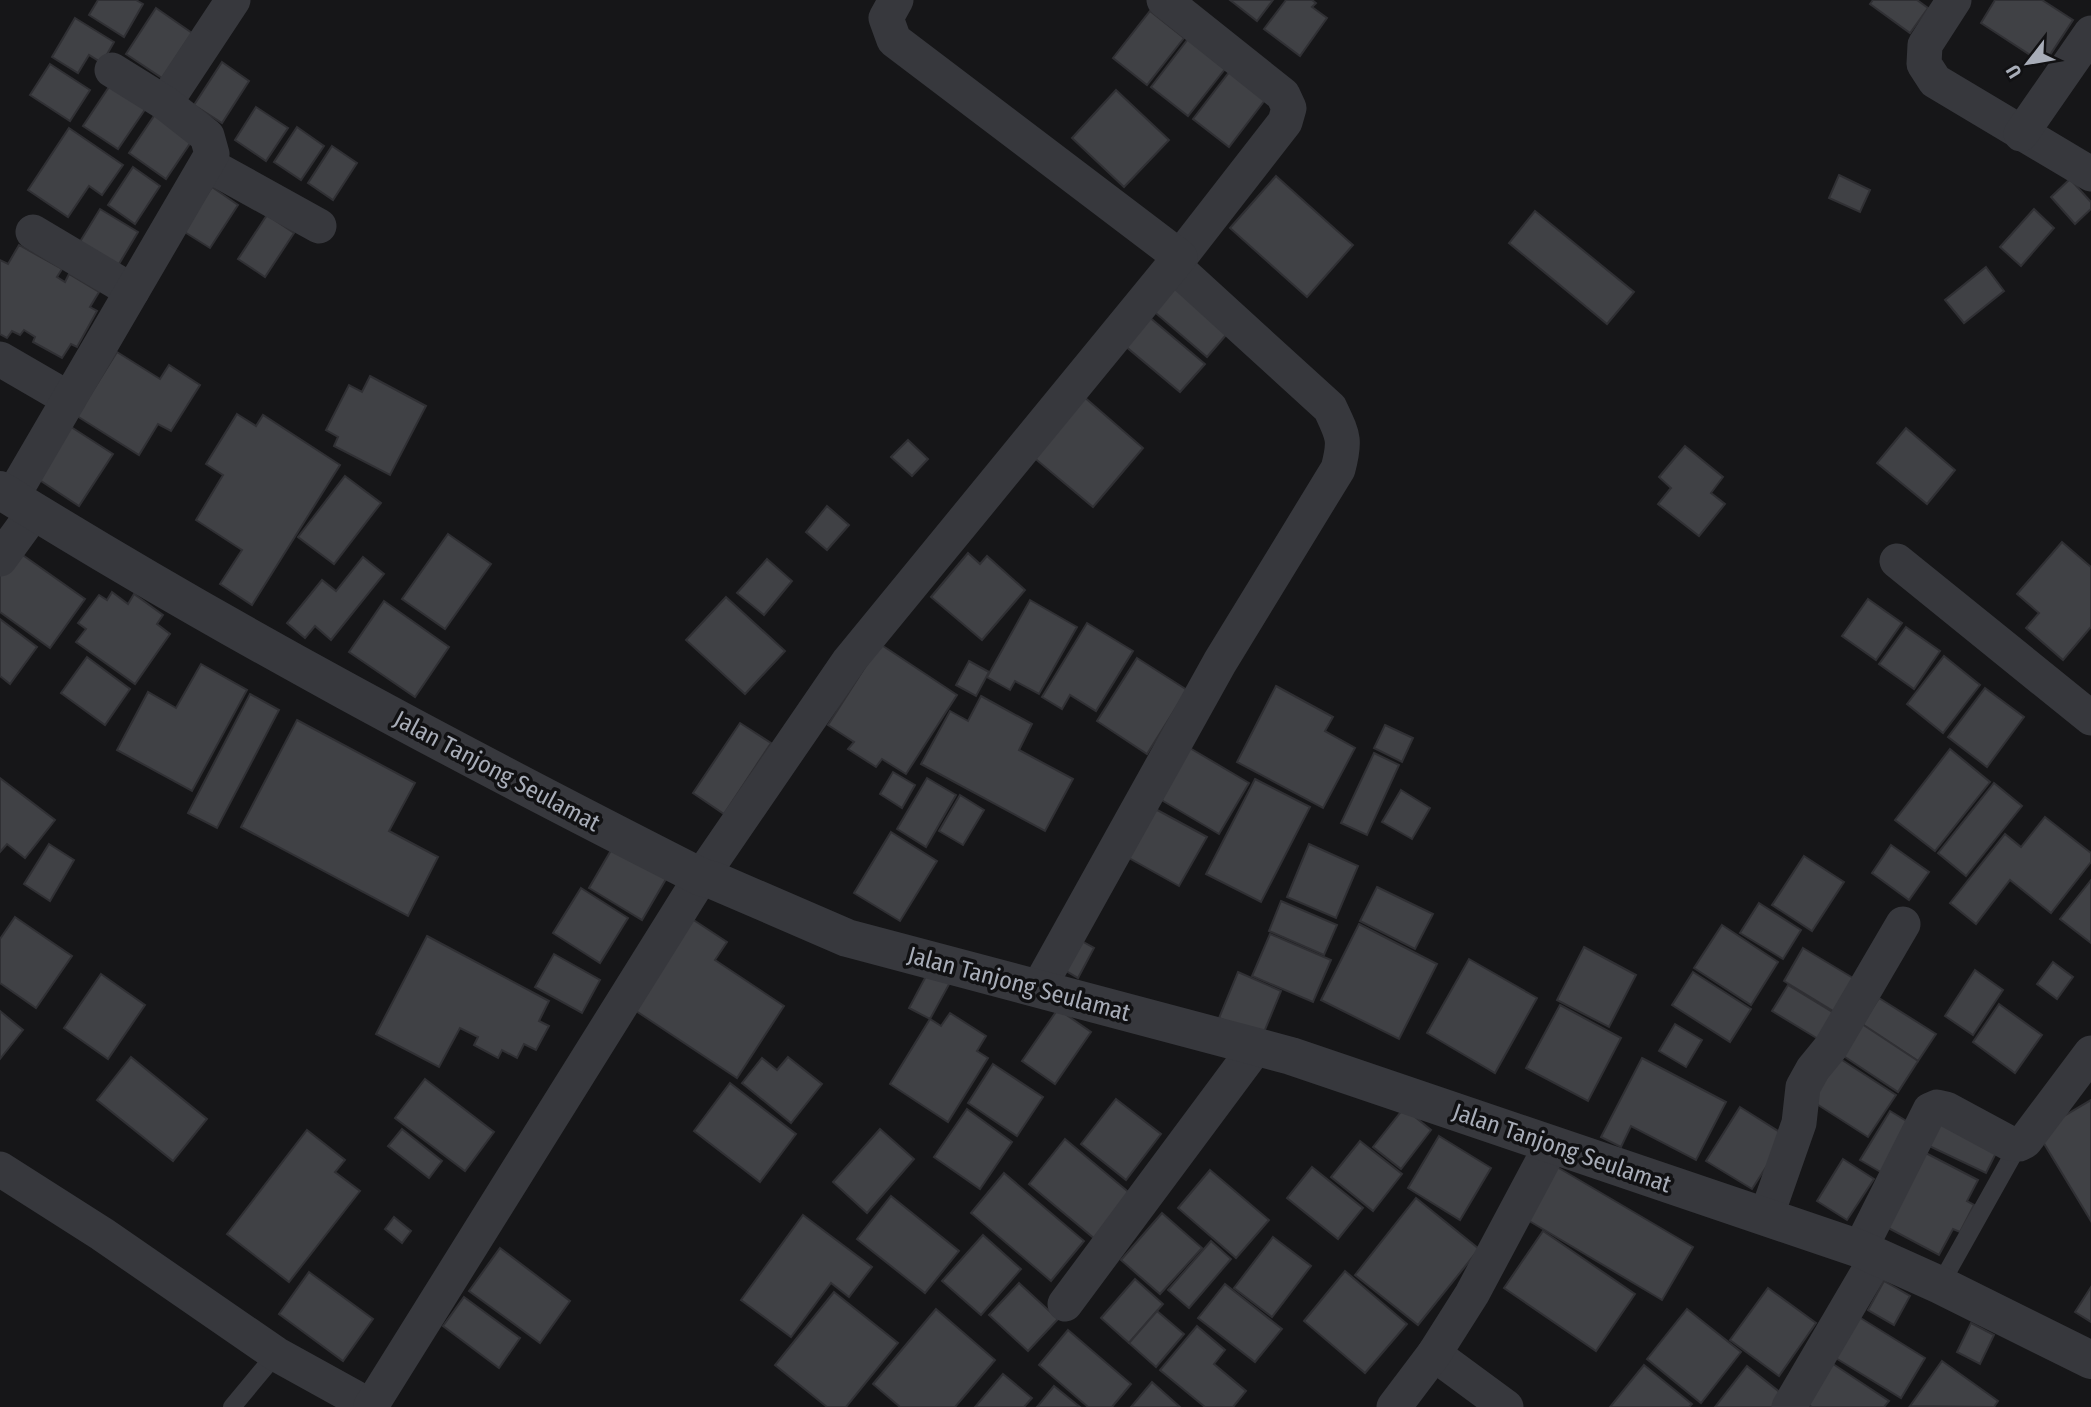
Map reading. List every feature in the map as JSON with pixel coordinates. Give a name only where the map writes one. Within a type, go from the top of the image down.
[{"type":"street","points":[[165,103],[233,0]]},
{"type":"street","points":[[896,0],[886,18],[894,40],[1180,257]]},
{"type":"street","points":[[0,1169],[102,1234],[276,1354],[371,1406],[701,877],[849,661],[1180,257],[1285,122],[1289,108],[1283,95],[1164,0]]},
{"type":"street","points":[[1954,0],[1925,45],[1924,64],[1935,81],[2091,174]]},
{"type":"street","points":[[2021,134],[2091,33]]},
{"type":"street","points":[[0,559],[16,499],[69,399],[213,151],[207,136],[165,103],[112,70]]},
{"type":"street","points":[[207,164],[319,226]]},
{"type":"street","points":[[33,232],[132,291]]},
{"type":"street","points":[[1038,989],[1220,662],[1338,469],[1343,450],[1344,436],[1330,408],[1184,274],[1180,257]]},
{"type":"street","points":[[0,359],[69,399]]},
{"type":"street","name":"Jalan Tanjong Seulamat","points":[[16,499],[201,610],[475,762],[701,877],[847,938],[1291,1056],[1552,1144],[1869,1253],[1941,1285],[2091,1360]]},
{"type":"street","points":[[1897,561],[2091,718]]},
{"type":"street","points":[[1766,1217],[1799,1123],[1803,1087],[1813,1069],[1831,1047],[1903,924]]},
{"type":"street","points":[[1065,1304],[1256,1047]]},
{"type":"street","points":[[1789,1407],[1869,1253],[1930,1110],[1937,1107],[1945,1109],[2009,1143],[2019,1144],[2025,1140],[2091,1053]]},
{"type":"street","points":[[1394,1407],[1434,1354],[1472,1294],[1552,1144]]},
{"type":"street","points":[[1434,1354],[1506,1407]]},
{"type":"lane","points":[[1941,1285],[2019,1144]]},
{"type":"lane","points":[[232,1407],[276,1354]]},
{"type":"building","points":[[98,0],[136,0],[143,4],[124,37],[89,15]]},
{"type":"building","points":[[1230,0],[1273,0],[1257,21]]},
{"type":"building","points":[[1286,0],[1312,0],[1316,3],[1312,7],[1327,18],[1300,56],[1264,29]]},
{"type":"building","points":[[1873,0],[1917,0],[1928,8],[1910,33],[1870,4]]},
{"type":"building","points":[[1995,0],[2042,0],[2073,20],[2044,64],[1981,23]]},
{"type":"building","points":[[156,8],[192,33],[162,78],[126,54]]},
{"type":"building","points":[[1150,11],[1184,38],[1147,85],[1113,58]]},
{"type":"building","points":[[75,18],[114,42],[102,63],[89,55],[78,73],[52,57]]},
{"type":"building","points":[[1188,39],[1225,69],[1188,116],[1151,87]]},
{"type":"building","points":[[222,62],[249,81],[222,123],[194,105]]},
{"type":"building","points":[[50,64],[90,90],[70,121],[30,95]]},
{"type":"building","points":[[1230,71],[1265,100],[1229,147],[1193,119]]},
{"type":"building","points":[[111,84],[146,108],[118,149],[83,126]]},
{"type":"building","points":[[1116,90],[1169,140],[1124,187],[1072,138]]},
{"type":"building","points":[[256,107],[288,128],[266,161],[235,140]]},
{"type":"building","points":[[156,113],[193,139],[166,179],[129,153]]},
{"type":"building","points":[[297,127],[324,146],[301,180],[274,162]]},
{"type":"building","points":[[69,128],[123,165],[102,195],[89,186],[68,217],[28,190]]},
{"type":"building","points":[[332,146],[357,163],[333,200],[308,183]]},
{"type":"building","points":[[133,167],[160,186],[135,224],[108,205]]},
{"type":"building","points":[[1839,175],[1870,190],[1860,212],[1829,198]]},
{"type":"building","points":[[1276,176],[1353,245],[1307,297],[1230,228]]},
{"type":"building","points":[[2070,179],[2091,202],[2091,209],[2075,224],[2051,197]]},
{"type":"building","points":[[212,187],[238,205],[210,248],[183,231]]},
{"type":"building","points":[[100,209],[138,232],[116,269],[78,245]]},
{"type":"building","points":[[2034,209],[2054,228],[2021,266],[2000,247]]},
{"type":"building","points":[[1535,211],[1634,292],[1607,324],[1509,243]]},
{"type":"building","points":[[267,215],[294,233],[265,277],[238,259]]},
{"type":"building","points":[[19,245],[62,269],[57,277],[65,282],[69,274],[99,292],[90,307],[97,311],[77,347],[71,344],[62,358],[33,342],[35,337],[24,330],[20,335],[12,331],[7,338],[0,334],[0,260],[8,264]]},
{"type":"building","points":[[1986,267],[2004,291],[1964,323],[1945,300]]},
{"type":"building","points":[[1175,280],[1232,328],[1207,357],[1151,309]]},
{"type":"building","points":[[1148,316],[1205,364],[1180,392],[1124,345]]},
{"type":"building","points":[[117,352],[160,379],[169,365],[200,385],[171,431],[158,424],[139,455],[77,416]]},
{"type":"building","points":[[370,376],[426,406],[390,475],[334,446],[338,437],[326,430],[349,385],[362,392]]},
{"type":"building","points":[[1083,396],[1143,448],[1093,507],[1032,456]]},
{"type":"building","points":[[237,414],[256,426],[263,415],[340,465],[252,605],[220,584],[242,550],[196,520],[223,475],[206,464]]},
{"type":"building","points":[[68,425],[113,454],[79,506],[35,477]]},
{"type":"building","points":[[1906,428],[1955,470],[1927,504],[1877,463]]},
{"type":"building","points":[[908,440],[928,459],[912,476],[891,457]]},
{"type":"building","points":[[1685,446],[1723,477],[1711,493],[1725,504],[1699,536],[1658,504],[1671,488],[1659,477]]},
{"type":"building","points":[[345,476],[381,503],[334,564],[298,537]]},
{"type":"building","points":[[827,506],[849,525],[827,550],[806,532]]},
{"type":"building","points":[[448,534],[491,564],[445,629],[402,599]]},
{"type":"building","points":[[2062,542],[2091,567],[2091,627],[2063,660],[2026,628],[2039,613],[2017,594]]},
{"type":"building","points":[[17,551],[85,599],[50,648],[0,612],[0,576]]},
{"type":"building","points":[[968,553],[980,564],[987,556],[1025,590],[982,640],[931,597]]},
{"type":"building","points":[[363,557],[384,574],[331,640],[315,626],[305,638],[287,623],[322,580],[336,591]]},
{"type":"building","points":[[767,559],[792,581],[764,615],[737,593]]},
{"type":"building","points":[[112,592],[128,604],[134,594],[163,615],[157,624],[170,634],[135,684],[76,642],[86,629],[78,623],[99,595],[107,600]]},
{"type":"building","points":[[726,597],[785,651],[745,694],[686,640]]},
{"type":"building","points":[[1868,599],[1902,623],[1876,660],[1842,636]]},
{"type":"building","points":[[1030,600],[1077,627],[1039,694],[1015,681],[1010,690],[987,677]]},
{"type":"building","points":[[384,601],[449,647],[415,697],[349,652]]},
{"type":"building","points":[[0,619],[37,647],[10,684],[0,676]]},
{"type":"building","points":[[1087,623],[1133,651],[1096,711],[1070,695],[1062,709],[1042,697]]},
{"type":"building","points":[[1906,627],[1940,651],[1914,689],[1879,664]]},
{"type":"building","points":[[880,644],[957,695],[906,774],[882,759],[876,767],[848,749],[854,742],[828,725]]},
{"type":"building","points":[[1944,656],[1980,685],[1943,733],[1907,704]]},
{"type":"building","points":[[87,657],[130,689],[105,725],[61,693]]},
{"type":"building","points":[[1137,658],[1187,690],[1147,754],[1097,721]]},
{"type":"building","points":[[969,661],[989,672],[976,696],[956,685]]},
{"type":"building","points":[[201,664],[247,690],[192,791],[117,750],[148,692],[176,708]]},
{"type":"building","points":[[1276,686],[1333,717],[1325,731],[1355,748],[1323,808],[1237,762]]},
{"type":"building","points":[[1985,688],[2024,717],[1987,767],[1948,737]]},
{"type":"building","points":[[250,694],[279,710],[217,828],[188,813]]},
{"type":"building","points":[[981,696],[1032,724],[1019,750],[1073,779],[1045,831],[921,764],[950,711],[968,721]]},
{"type":"building","points":[[297,720],[415,783],[389,831],[438,857],[408,916],[241,827]]},
{"type":"building","points":[[740,723],[771,743],[724,814],[693,793]]},
{"type":"building","points":[[1385,725],[1413,738],[1402,762],[1374,748]]},
{"type":"building","points":[[1183,744],[1249,783],[1219,834],[1153,795]]},
{"type":"building","points":[[1950,749],[1990,782],[1935,851],[1895,820]]},
{"type":"building","points":[[1374,753],[1399,765],[1367,835],[1341,823]]},
{"type":"building","points":[[893,772],[915,785],[902,808],[880,794]]},
{"type":"building","points":[[0,778],[55,820],[25,858],[7,844],[0,852]]},
{"type":"building","points":[[927,778],[956,795],[926,847],[897,829]]},
{"type":"building","points":[[1255,779],[1310,807],[1261,902],[1206,874]]},
{"type":"building","points":[[1994,783],[2022,806],[1966,876],[1938,853]]},
{"type":"building","points":[[1401,790],[1430,808],[1412,839],[1382,822]]},
{"type":"building","points":[[960,795],[984,810],[963,845],[939,831]]},
{"type":"building","points":[[1148,805],[1207,837],[1179,886],[1122,854]]},
{"type":"building","points":[[2045,817],[2091,853],[2091,862],[2051,913],[2010,880],[1976,924],[1950,903],[2005,834],[2021,847]]},
{"type":"building","points":[[891,832],[937,861],[900,921],[854,893]]},
{"type":"building","points":[[49,844],[74,860],[50,901],[24,884]]},
{"type":"building","points":[[1309,844],[1358,866],[1336,918],[1287,897]]},
{"type":"building","points":[[1891,845],[1929,872],[1909,900],[1872,873]]},
{"type":"building","points":[[613,847],[666,879],[642,920],[589,888]]},
{"type":"building","points":[[1804,856],[1844,882],[1812,931],[1772,905]]},
{"type":"building","points":[[2091,880],[2091,943],[2060,919]]},
{"type":"building","points":[[1377,887],[1433,914],[1415,949],[1360,921]]},
{"type":"building","points":[[581,888],[628,918],[600,963],[553,933]]},
{"type":"building","points":[[1281,901],[1337,925],[1324,955],[1269,931]]},
{"type":"building","points":[[1759,903],[1801,930],[1783,959],[1740,933]]},
{"type":"building","points":[[686,915],[727,942],[715,960],[784,1006],[737,1078],[627,1005]]},
{"type":"building","points":[[15,917],[72,956],[36,1008],[0,983],[0,939]]},
{"type":"building","points":[[1359,924],[1437,964],[1399,1039],[1321,1000]]},
{"type":"building","points":[[1722,925],[1778,962],[1751,1005],[1694,968]]},
{"type":"building","points":[[1270,934],[1331,960],[1313,1002],[1252,976]]},
{"type":"building","points":[[427,936],[549,1001],[539,1021],[549,1026],[536,1050],[524,1044],[517,1058],[502,1050],[498,1058],[474,1045],[478,1037],[460,1028],[439,1067],[376,1034]]},
{"type":"building","points":[[1078,939],[1094,948],[1078,978],[1063,969]]},
{"type":"building","points":[[1584,947],[1636,975],[1609,1027],[1557,1000]]},
{"type":"building","points":[[1803,948],[1863,984],[1843,1017],[1784,981]]},
{"type":"building","points":[[554,954],[600,980],[582,1013],[535,987]]},
{"type":"building","points":[[1469,959],[1537,998],[1495,1073],[1427,1033]]},
{"type":"building","points":[[2053,962],[2073,977],[2057,999],[2037,984]]},
{"type":"building","points":[[932,965],[953,977],[930,1019],[909,1008]]},
{"type":"building","points":[[1975,970],[2003,990],[1973,1035],[1945,1016]]},
{"type":"building","points":[[1238,972],[1281,991],[1262,1037],[1219,1018]]},
{"type":"building","points":[[1693,972],[1751,1009],[1730,1042],[1672,1005]]},
{"type":"building","points":[[101,974],[145,1005],[108,1059],[64,1028]]},
{"type":"building","points":[[1788,985],[1844,1019],[1828,1045],[1772,1011]]},
{"type":"building","points":[[1879,998],[1936,1034],[1918,1061],[1862,1024]]},
{"type":"building","points":[[1999,1004],[2042,1035],[2015,1073],[1973,1042]]},
{"type":"building","points":[[1560,1005],[1621,1038],[1588,1101],[1526,1068]]},
{"type":"building","points":[[1058,1009],[1091,1032],[1055,1084],[1022,1061]]},
{"type":"building","points":[[0,1011],[23,1030],[0,1059]]},
{"type":"building","points":[[950,1013],[986,1036],[977,1051],[988,1058],[948,1122],[890,1084],[930,1019],[941,1026]]},
{"type":"building","points":[[1675,1024],[1702,1040],[1686,1067],[1659,1051]]},
{"type":"building","points":[[1862,1024],[1918,1061],[1898,1092],[1842,1055]]},
{"type":"building","points":[[131,1057],[207,1119],[173,1161],[97,1100]]},
{"type":"building","points":[[788,1057],[822,1084],[791,1123],[742,1083],[762,1058],[777,1070]]},
{"type":"building","points":[[1642,1058],[1726,1102],[1696,1160],[1631,1126],[1621,1147],[1601,1137]]},
{"type":"building","points":[[1839,1058],[1896,1095],[1868,1137],[1812,1101]]},
{"type":"building","points":[[993,1064],[1043,1097],[1017,1136],[968,1103]]},
{"type":"building","points":[[425,1079],[494,1132],[465,1171],[395,1118]]},
{"type":"building","points":[[730,1083],[796,1134],[760,1182],[694,1131]]},
{"type":"building","points":[[1116,1099],[1161,1134],[1126,1180],[1081,1144]]},
{"type":"building","points":[[2091,1100],[2091,1221],[2037,1132]]},
{"type":"building","points":[[1740,1107],[1786,1136],[1752,1189],[1706,1161]]},
{"type":"building","points":[[1404,1108],[1431,1130],[1401,1169],[1373,1147]]},
{"type":"building","points":[[967,1109],[1012,1142],[980,1189],[934,1157]]},
{"type":"building","points":[[1890,1111],[1913,1125],[1884,1174],[1860,1160]]},
{"type":"building","points":[[1937,1119],[1998,1149],[1986,1173],[1925,1144]]},
{"type":"building","points":[[402,1129],[442,1161],[429,1178],[388,1146]]},
{"type":"building","points":[[880,1129],[914,1159],[867,1213],[833,1182]]},
{"type":"building","points":[[307,1130],[345,1160],[335,1172],[360,1191],[289,1282],[227,1234]]},
{"type":"building","points":[[1439,1136],[1491,1168],[1460,1220],[1408,1188]]},
{"type":"building","points":[[1065,1139],[1138,1200],[1101,1244],[1029,1184]]},
{"type":"building","points":[[1360,1141],[1402,1174],[1373,1211],[1331,1177]]},
{"type":"building","points":[[1918,1149],[1978,1180],[1967,1201],[1974,1205],[1960,1232],[1953,1229],[1939,1255],[1879,1223]]},
{"type":"building","points":[[1843,1159],[1874,1179],[1847,1220],[1817,1201]]},
{"type":"building","points":[[1312,1167],[1363,1208],[1338,1239],[1287,1198]]},
{"type":"building","points":[[1557,1167],[1693,1247],[1662,1300],[1526,1219]]},
{"type":"building","points":[[1210,1170],[1269,1220],[1236,1258],[1178,1208]]},
{"type":"building","points":[[1004,1173],[1084,1241],[1051,1281],[971,1213]]},
{"type":"building","points":[[891,1196],[959,1251],[925,1293],[857,1239]]},
{"type":"building","points":[[1416,1198],[1479,1249],[1418,1325],[1355,1275]]},
{"type":"building","points":[[1162,1213],[1202,1248],[1160,1294],[1121,1260]]},
{"type":"building","points":[[803,1215],[872,1267],[849,1297],[831,1283],[791,1337],[741,1300]]},
{"type":"building","points":[[394,1217],[411,1231],[402,1243],[385,1229]]},
{"type":"building","points":[[1543,1231],[1635,1294],[1596,1351],[1504,1288]]},
{"type":"building","points":[[983,1235],[1021,1269],[981,1315],[942,1281]]},
{"type":"building","points":[[1273,1237],[1311,1266],[1272,1317],[1234,1288]]},
{"type":"building","points":[[1211,1241],[1231,1259],[1189,1308],[1168,1290]]},
{"type":"building","points":[[500,1248],[570,1301],[540,1343],[469,1291]]},
{"type":"building","points":[[1345,1271],[1407,1324],[1365,1373],[1304,1321]]},
{"type":"building","points":[[309,1272],[373,1319],[343,1361],[279,1314]]},
{"type":"building","points":[[1135,1279],[1163,1304],[1129,1343],[1101,1318]]},
{"type":"building","points":[[1884,1281],[1910,1296],[1894,1325],[1868,1310]]},
{"type":"building","points":[[1019,1283],[1058,1319],[1028,1351],[989,1315]]},
{"type":"building","points":[[1225,1284],[1282,1329],[1255,1362],[1198,1318]]},
{"type":"building","points":[[2091,1287],[2091,1322],[2075,1312]]},
{"type":"building","points":[[1768,1288],[1816,1323],[1779,1376],[1730,1340]]},
{"type":"building","points":[[834,1292],[898,1343],[846,1407],[827,1407],[775,1365]]},
{"type":"building","points":[[464,1297],[520,1338],[499,1368],[443,1326]]},
{"type":"building","points":[[936,1309],[995,1360],[955,1407],[900,1407],[873,1384]]},
{"type":"building","points":[[1687,1309],[1741,1352],[1701,1403],[1647,1359]]},
{"type":"building","points":[[1157,1311],[1184,1334],[1156,1367],[1129,1343]]},
{"type":"building","points":[[1859,1317],[1925,1358],[1901,1398],[1834,1357]]},
{"type":"building","points":[[1971,1323],[1994,1335],[1980,1364],[1957,1352]]},
{"type":"building","points":[[1197,1326],[1225,1350],[1214,1364],[1246,1391],[1233,1407],[1205,1407],[1160,1370]]},
{"type":"building","points":[[1068,1330],[1131,1384],[1112,1407],[1088,1407],[1039,1365]]},
{"type":"building","points":[[1827,1360],[1889,1401],[1884,1407],[1812,1407],[1801,1400]]},
{"type":"building","points":[[1942,1361],[1998,1401],[1994,1407],[1910,1406]]},
{"type":"building","points":[[1644,1365],[1692,1404],[1689,1407],[1610,1407]]},
{"type":"building","points":[[1747,1366],[1782,1394],[1772,1407],[1715,1407]]},
{"type":"building","points":[[1003,1374],[1032,1398],[1024,1407],[975,1407]]},
{"type":"building","points":[[1152,1382],[1180,1407],[1131,1407]]},
{"type":"building","points":[[1054,1386],[1080,1407],[1037,1407]]}]
